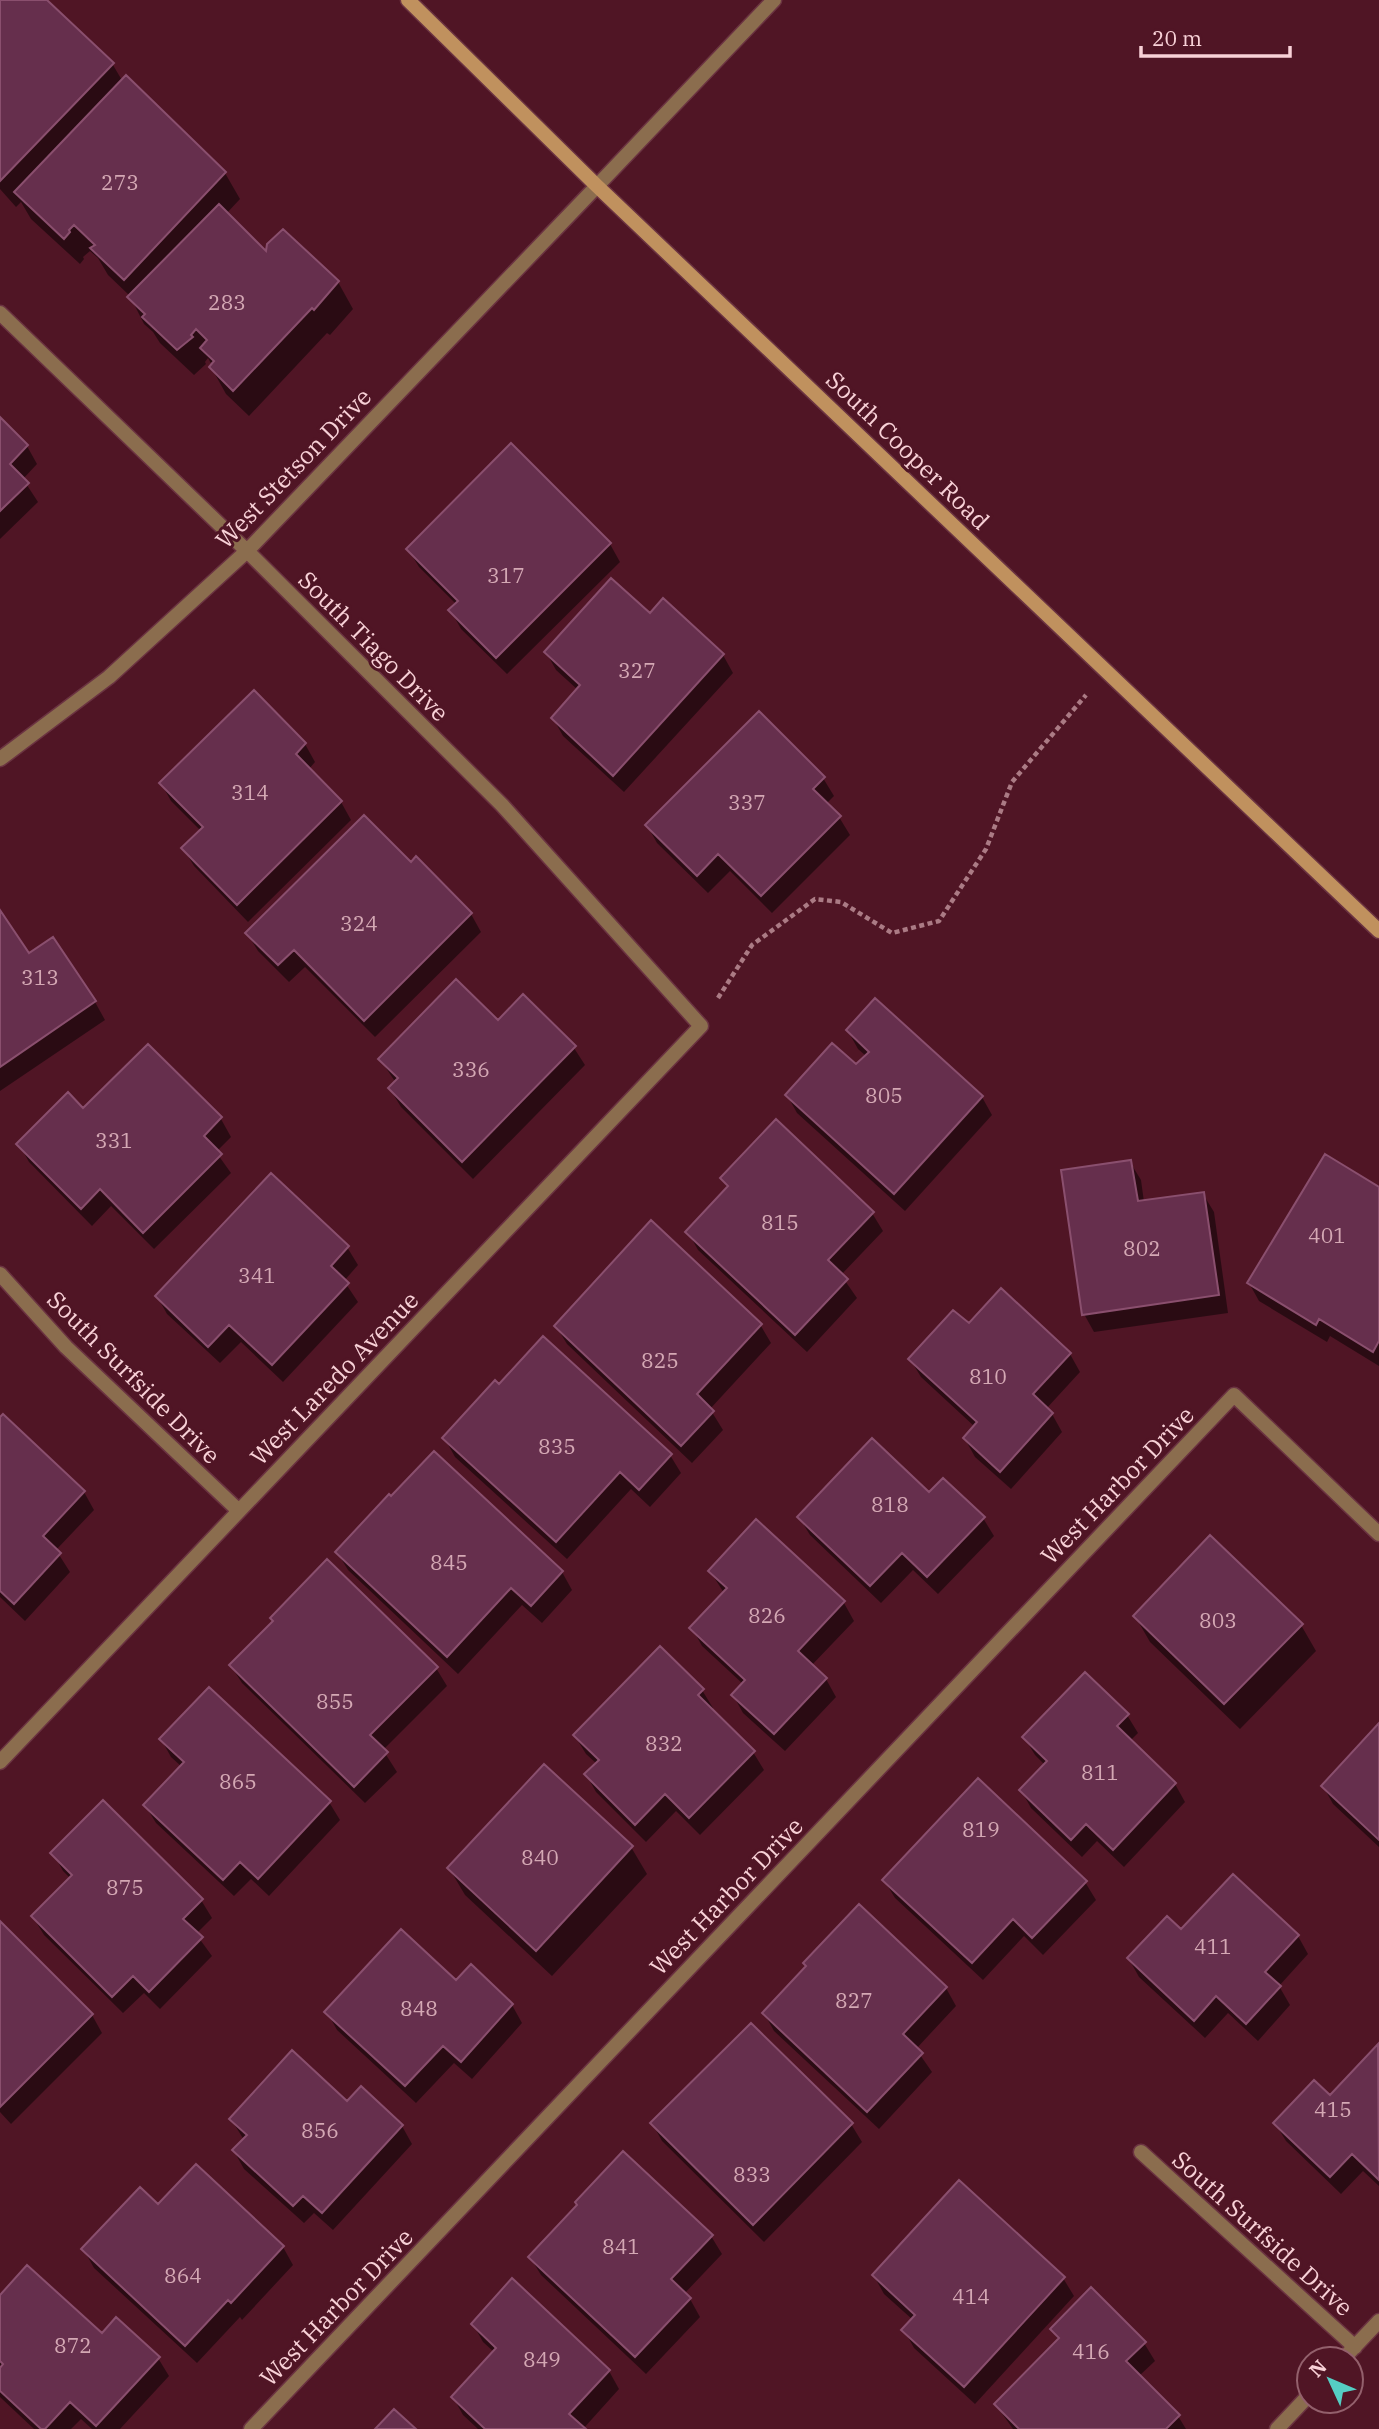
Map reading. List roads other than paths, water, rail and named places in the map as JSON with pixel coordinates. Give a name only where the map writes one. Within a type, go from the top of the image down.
[{"type":"main road","name":"South Cooper Road","points":[[408,0],[597,186],[1379,931]]},
{"type":"street","name":"West Stetson Drive","points":[[0,759],[109,677],[247,551],[774,0]]},
{"type":"street","name":"South Tiago Drive","points":[[0,313],[247,551],[502,805],[701,1026]]},
{"type":"street","name":"West Laredo Avenue","points":[[0,1762],[701,1026]]},
{"type":"street","name":"South Surfside Drive","points":[[0,1273],[66,1347],[239,1511]]},
{"type":"street","name":"West Harbor Drive","points":[[251,2429],[1234,1395],[1379,1534]]},
{"type":"street","name":"South Surfside Drive","points":[[1141,2152],[1353,2345]]},
{"type":"street","points":[[1357,2345],[1379,2321]]},
{"type":"street","points":[[1277,2429],[1295,2410]]}]
